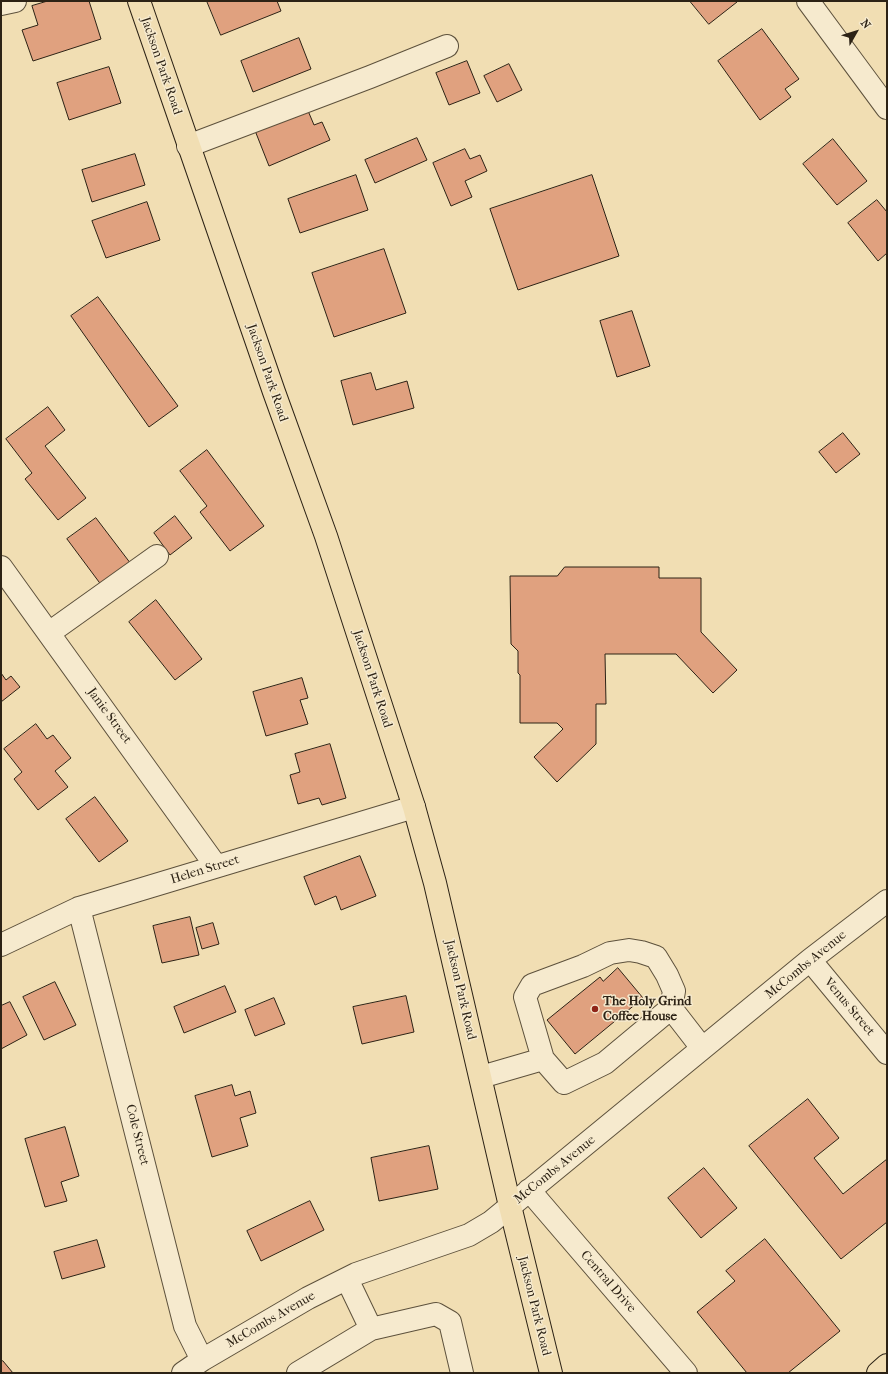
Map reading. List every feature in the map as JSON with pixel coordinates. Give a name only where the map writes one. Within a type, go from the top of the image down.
[{"type":"main road","name":"Jackson Park Road","points":[[139,1],[188,146],[326,536],[414,807],[435,883],[510,1206],[551,1373]]},
{"type":"main road","points":[[878,1373],[887,1365]]},
{"type":"street","points":[[1,4],[15,1]]},
{"type":"street","points":[[808,1],[887,108]]},
{"type":"street","points":[[188,146],[447,46]]},
{"type":"street","points":[[49,633],[157,556]]},
{"type":"street","name":"Janie Street","points":[[1,567],[216,866]]},
{"type":"street","name":"Helen Street","points":[[1,945],[79,908],[414,807]]},
{"type":"street","name":"McCombs Avenue","points":[[183,1373],[202,1360],[308,1298],[356,1274],[469,1235],[491,1222],[810,960],[887,901]]},
{"type":"street","name":"Cole Street","points":[[79,908],[186,1326],[202,1360]]},
{"type":"street","points":[[629,950],[656,957],[667,975],[674,991],[671,1008],[605,1063],[564,1083],[543,1059],[524,997],[532,985],[583,966],[610,953],[629,950]]},
{"type":"street","name":"Venus Street","points":[[810,960],[887,1053]]},
{"type":"street","points":[[671,1008],[702,1048]]},
{"type":"street","points":[[480,1077],[543,1059]]},
{"type":"street","name":"Central Drive","points":[[529,1190],[686,1373]]},
{"type":"street","points":[[347,1279],[371,1329]]},
{"type":"street","points":[[298,1373],[371,1329],[436,1314],[450,1322],[462,1373]]},
{"type":"building","points":[[48,1],[89,1],[101,39],[33,61],[22,30],[38,25],[32,6]]},
{"type":"building","points":[[207,1],[277,1],[281,11],[221,35]]},
{"type":"building","points":[[690,1],[736,1],[737,2],[709,24]]},
{"type":"building","points":[[762,29],[799,79],[785,89],[791,97],[760,120],[718,61]]},
{"type":"building","points":[[299,38],[311,69],[253,92],[241,61]]},
{"type":"building","points":[[467,61],[480,93],[449,105],[436,73]]},
{"type":"building","points":[[509,64],[522,90],[497,102],[484,76]]},
{"type":"building","points":[[109,67],[121,103],[69,120],[57,83]]},
{"type":"building","points":[[306,106],[314,125],[322,122],[330,140],[269,166],[254,128]]},
{"type":"building","points":[[417,138],[427,160],[375,183],[365,160]]},
{"type":"building","points":[[833,139],[867,181],[837,205],[803,164]]},
{"type":"building","points":[[465,149],[470,159],[480,155],[487,171],[465,181],[472,197],[451,206],[433,163]]},
{"type":"building","points":[[135,154],[145,185],[92,202],[82,170]]},
{"type":"building","points":[[356,175],[368,210],[300,233],[288,199]]},
{"type":"building","points":[[592,175],[619,256],[518,290],[490,209]]},
{"type":"building","points":[[877,200],[887,212],[887,253],[878,261],[848,223]]},
{"type":"building","points":[[147,202],[160,240],[106,258],[92,221]]},
{"type":"building","points":[[384,249],[406,313],[334,337],[312,273]]},
{"type":"building","points":[[98,297],[178,406],[149,427],[71,316]]},
{"type":"building","points":[[632,311],[650,366],[617,377],[600,321]]},
{"type":"building","points":[[371,373],[376,390],[407,381],[414,408],[353,425],[341,381]]},
{"type":"building","points":[[48,407],[65,430],[45,446],[86,498],[58,520],[25,479],[32,473],[6,439]]},
{"type":"building","points":[[843,433],[860,454],[836,473],[819,452]]},
{"type":"building","points":[[207,450],[264,526],[230,551],[200,512],[207,506],[180,471]]},
{"type":"building","points":[[175,516],[192,538],[170,555],[154,533]]},
{"type":"building","points":[[96,518],[131,564],[102,586],[67,539]]},
{"type":"building","points":[[565,567],[659,567],[659,578],[701,578],[701,632],[737,670],[713,693],[676,654],[605,654],[606,704],[596,704],[596,744],[557,782],[534,757],[563,729],[557,723],[520,723],[520,675],[518,673],[518,651],[511,644],[510,576],[557,576]]},
{"type":"building","points":[[156,600],[202,659],[175,680],[129,622]]},
{"type":"building","points":[[1,673],[6,680],[11,676],[20,687],[1,702]]},
{"type":"building","points":[[302,678],[308,698],[300,700],[308,724],[266,736],[253,692]]},
{"type":"building","points":[[36,724],[47,739],[53,735],[71,758],[55,771],[68,787],[38,810],[14,779],[22,772],[4,749]]},
{"type":"building","points":[[330,744],[346,798],[322,805],[319,798],[298,804],[290,775],[300,772],[295,754]]},
{"type":"building","points":[[95,797],[128,841],[99,862],[66,819]]},
{"type":"building","points":[[360,856],[376,896],[341,910],[336,896],[315,905],[304,877]]},
{"type":"building","points":[[190,917],[199,955],[162,963],[153,926]]},
{"type":"building","points":[[213,923],[219,944],[202,949],[196,928]]},
{"type":"building","name":"The Holy Grind Coffee House","points":[[618,968],[643,998],[575,1054],[547,1020],[600,977],[603,981]]},
{"type":"building","points":[[55,982],[76,1025],[44,1040],[23,997]]},
{"type":"building","points":[[225,986],[236,1012],[184,1033],[174,1007]]},
{"type":"building","points":[[406,996],[414,1032],[362,1044],[353,1007]]},
{"type":"building","points":[[274,998],[285,1024],[255,1036],[245,1010]]},
{"type":"building","points":[[10,1002],[27,1035],[1,1049],[1,1006]]},
{"type":"building","points":[[232,1085],[235,1096],[250,1091],[256,1113],[240,1118],[248,1146],[212,1157],[195,1096]]},
{"type":"building","points":[[808,1099],[839,1138],[814,1158],[843,1194],[887,1159],[887,1222],[841,1259],[749,1146]]},
{"type":"building","points":[[65,1127],[79,1176],[61,1182],[67,1201],[45,1207],[25,1139]]},
{"type":"building","points":[[429,1146],[438,1189],[379,1201],[371,1158]]},
{"type":"building","points":[[704,1168],[737,1208],[701,1238],[668,1198]]},
{"type":"building","points":[[310,1201],[324,1230],[261,1261],[247,1231]]},
{"type":"building","points":[[765,1239],[840,1331],[788,1373],[747,1373],[697,1312],[735,1281],[726,1271]]},
{"type":"building","points":[[97,1240],[105,1267],[62,1279],[54,1252]]},
{"type":"building","points":[[3,1361],[13,1373],[1,1373],[1,1362]]},
{"type":"place","name":"The Holy Grind Coffee House","points":[[595,1009]]}]
